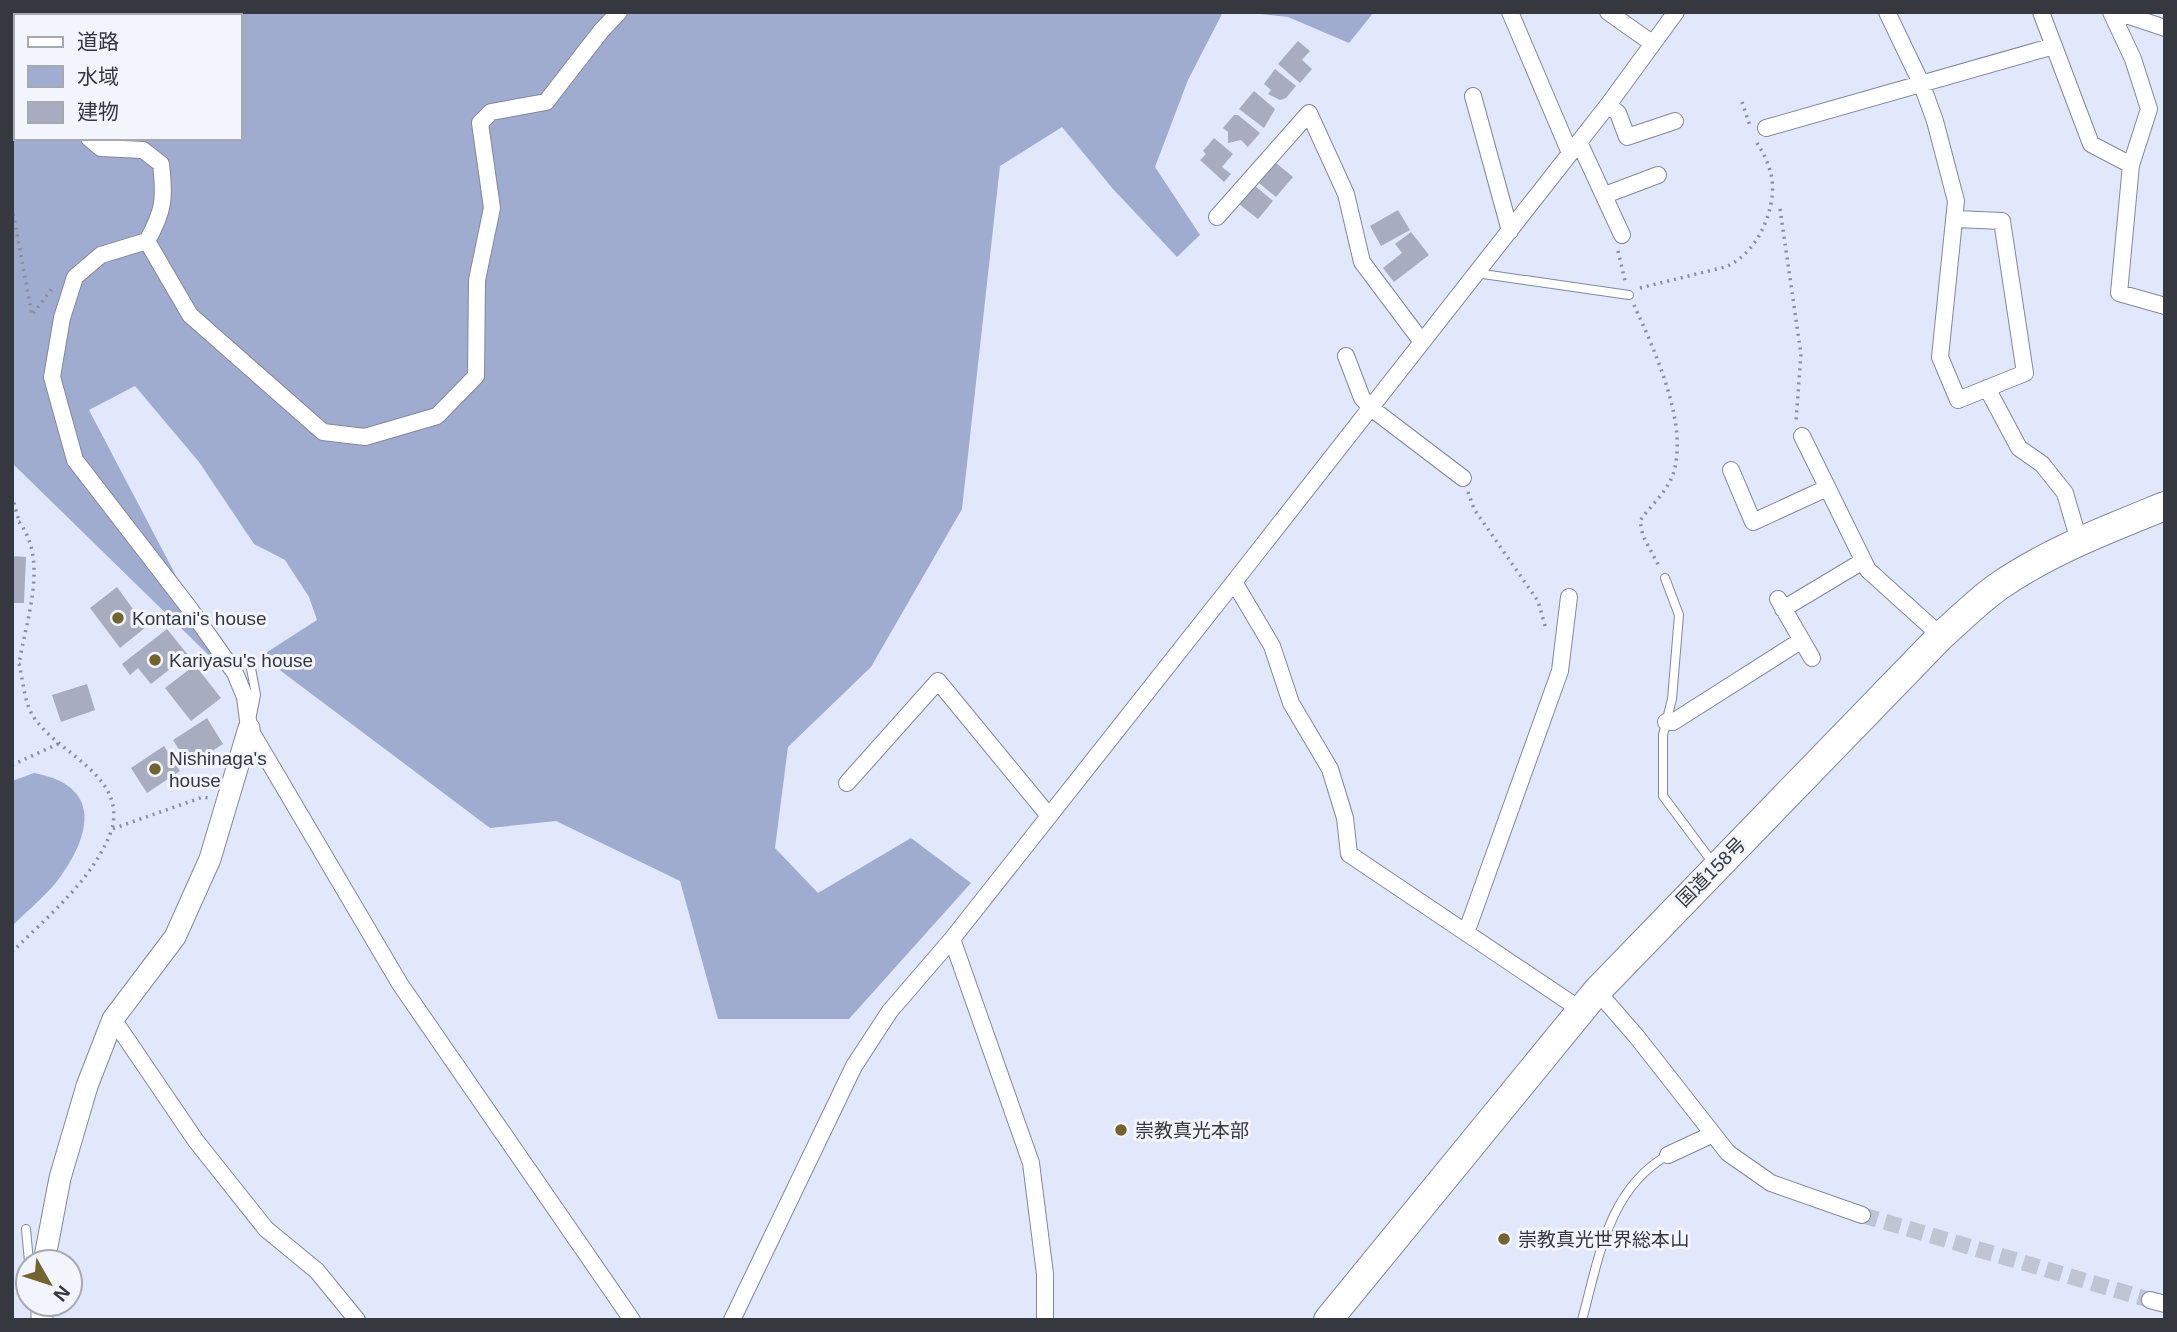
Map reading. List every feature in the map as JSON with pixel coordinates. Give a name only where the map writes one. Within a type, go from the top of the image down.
[{"type":"highway","name":"国道158号","points":[[1328,1320],[1589,1001],[1941,636],[1997,587],[2078,541],[2165,506]]},
{"type":"street","points":[[147,241],[190,314],[323,432],[365,437],[437,416],[476,376],[477,280],[492,208],[480,123],[491,112],[546,102],[619,12]]},
{"type":"street","points":[[1510,12],[1575,147],[1605,195],[1622,236]]},
{"type":"street","points":[[1608,12],[1652,43]]},
{"type":"street","points":[[732,1320],[855,1066],[890,1011],[952,939],[1371,408],[1608,105],[1676,12]]},
{"type":"street","points":[[1887,12],[1922,85],[1948,160],[1956,219],[1940,357],[1958,400],[2025,373],[2003,221],[1956,219]]},
{"type":"street","points":[[2041,12],[2091,144],[2131,165]]},
{"type":"street","points":[[2111,12],[2133,59],[2149,109],[2131,165],[2119,293],[2164,303]]},
{"type":"street","points":[[2118,12],[2165,28]]},
{"type":"street","points":[[1758,132],[2054,46]]},
{"type":"street","points":[[1473,96],[1510,231]]},
{"type":"street","points":[[1608,105],[1618,113],[1627,137],[1675,121]]},
{"type":"street","points":[[1217,217],[1308,113],[1346,194],[1363,262],[1422,342]]},
{"type":"street","points":[[47,1248],[60,1178],[87,1086],[113,1019],[175,937],[210,859],[249,728],[245,697],[235,673],[190,609],[75,460],[52,377],[62,318],[75,277],[101,255],[147,241],[162,214],[164,191],[161,164],[143,150],[101,148],[91,140]]},
{"type":"street","points":[[1605,195],[1658,175]]},
{"type":"street","points":[[1346,356],[1362,398],[1371,408],[1463,478]]},
{"type":"street","points":[[1987,388],[2019,448],[2042,464],[2065,493],[2078,541]]},
{"type":"street","points":[[1802,436],[1868,570],[1941,636]]},
{"type":"street","points":[[1731,470],[1753,522],[1826,488]]},
{"type":"street","points":[[1812,658],[1780,604],[1863,561]]},
{"type":"street","points":[[1234,582],[1272,646],[1291,703],[1330,769],[1345,818],[1349,854],[1466,933],[1589,1001],[1637,1037],[1711,1135],[1728,1153],[1771,1183],[1862,1215]]},
{"type":"street","points":[[1466,933],[1559,671],[1569,597]]},
{"type":"street","points":[[1666,722],[1673,722],[1802,640]]},
{"type":"street","points":[[847,783],[938,681],[1049,816]]},
{"type":"street","points":[[249,728],[400,984],[632,1320]]},
{"type":"street","points":[[952,939],[1031,1163],[1045,1274],[1045,1320]]},
{"type":"street","points":[[113,1019],[196,1142],[266,1229],[317,1271],[357,1320]]},
{"type":"street","points":[[1668,1155],[1711,1135]]},
{"type":"lane","points":[[1476,273],[1629,295]]},
{"type":"lane","points":[[1665,579],[1679,615],[1672,699],[1663,735],[1663,796],[1716,867]]},
{"type":"lane","points":[[249,728],[256,695],[250,663]]},
{"type":"lane","points":[[1582,1320],[1605,1236],[1619,1204],[1645,1168],[1668,1155]]},
{"type":"lane","points":[[26,1229],[28,1248]]},
{"type":"path","points":[[1622,236],[1616,240],[1627,288],[1640,288],[1736,263],[1753,246],[1771,201],[1769,167],[1758,132],[1742,103]]},
{"type":"path","points":[[12,206],[32,315],[54,284],[62,318]]},
{"type":"path","points":[[1780,209],[1801,354],[1795,406],[1797,430],[1802,436]]},
{"type":"path","points":[[1629,295],[1658,358],[1675,434],[1676,460],[1671,478],[1640,521],[1643,536],[1665,579]]},
{"type":"path","points":[[1463,478],[1474,509],[1538,601],[1546,629]]},
{"type":"path","points":[[12,496],[19,522],[29,534],[35,563],[19,664],[32,714],[60,743],[92,769],[107,791],[116,815],[105,849],[81,882],[12,952]]},
{"type":"path","points":[[12,523],[19,522]]},
{"type":"path","points":[[12,663],[19,664]]},
{"type":"path","points":[[12,765],[60,743]]},
{"type":"path","points":[[112,829],[203,797],[229,802]]},
{"type":"shaded area","points":[[12,12],[1223,12],[1188,80],[1155,167],[1200,235],[1177,257],[1113,189],[1062,127],[1000,166],[962,509],[871,667],[788,747],[775,848],[818,893],[911,838],[971,883],[849,1019],[718,1019],[680,881],[556,821],[490,828],[261,656],[317,620],[309,597],[285,560],[254,544],[199,462],[135,386],[89,410],[227,673],[12,463]]},
{"type":"shaded area","points":[[1243,12],[1374,12],[1349,43],[1288,17]]},
{"type":"water","points":[[34,773],[55,779],[71,788],[80,799],[84,812],[84,827],[80,843],[61,876],[12,926],[12,781]]},
{"type":"building","points":[[1298,41],[1310,51],[1302,60],[1312,69],[1300,83],[1278,64]]},
{"type":"building","points":[[1275,69],[1296,86],[1286,98],[1280,100],[1268,94],[1271,90],[1264,84]]},
{"type":"building","points":[[1254,91],[1275,109],[1264,128],[1239,109]]},
{"type":"building","points":[[1234,115],[1238,115],[1260,133],[1248,147],[1241,140],[1228,143],[1228,132],[1223,128]]},
{"type":"building","points":[[1214,138],[1233,154],[1222,167],[1231,174],[1224,182],[1200,160],[1206,154],[1203,151]]},
{"type":"building","points":[[1276,163],[1293,177],[1276,197],[1259,183]]},
{"type":"building","points":[[1254,185],[1273,201],[1258,219],[1239,204]]},
{"type":"building","points":[[1398,210],[1410,230],[1381,246],[1370,226]]},
{"type":"building","points":[[1411,232],[1429,255],[1394,282],[1383,268],[1402,253],[1395,244]]},
{"type":"building","points":[[12,556],[26,557],[24,603],[12,603]]},
{"type":"building","name":"Kontani's house","points":[[117,587],[146,627],[120,648],[90,608]]},
{"type":"building","name":"Kariyasu's house","points":[[167,629],[188,655],[151,684],[138,668],[130,675],[122,664]]},
{"type":"building","points":[[195,665],[221,698],[191,721],[165,688]]},
{"type":"building","points":[[87,684],[95,710],[61,722],[52,695]]},
{"type":"building","points":[[207,718],[223,744],[189,766],[173,740]]},
{"type":"building","name":"Nishinaga's house","points":[[164,746],[180,771],[147,793],[131,768]]},
{"type":"tunnel","points":[[1862,1215],[2150,1300]]},
{"type":"place","name":"Kontani's house","points":[[118,618]]},
{"type":"place","name":"Kariyasu's house","points":[[155,660]]},
{"type":"place","name":"Nishinaga's house","points":[[155,769]]},
{"type":"place","name":"崇教真光本部","points":[[1121,1130]]},
{"type":"place","name":"崇教真光世界総本山","points":[[1504,1239]]}]
